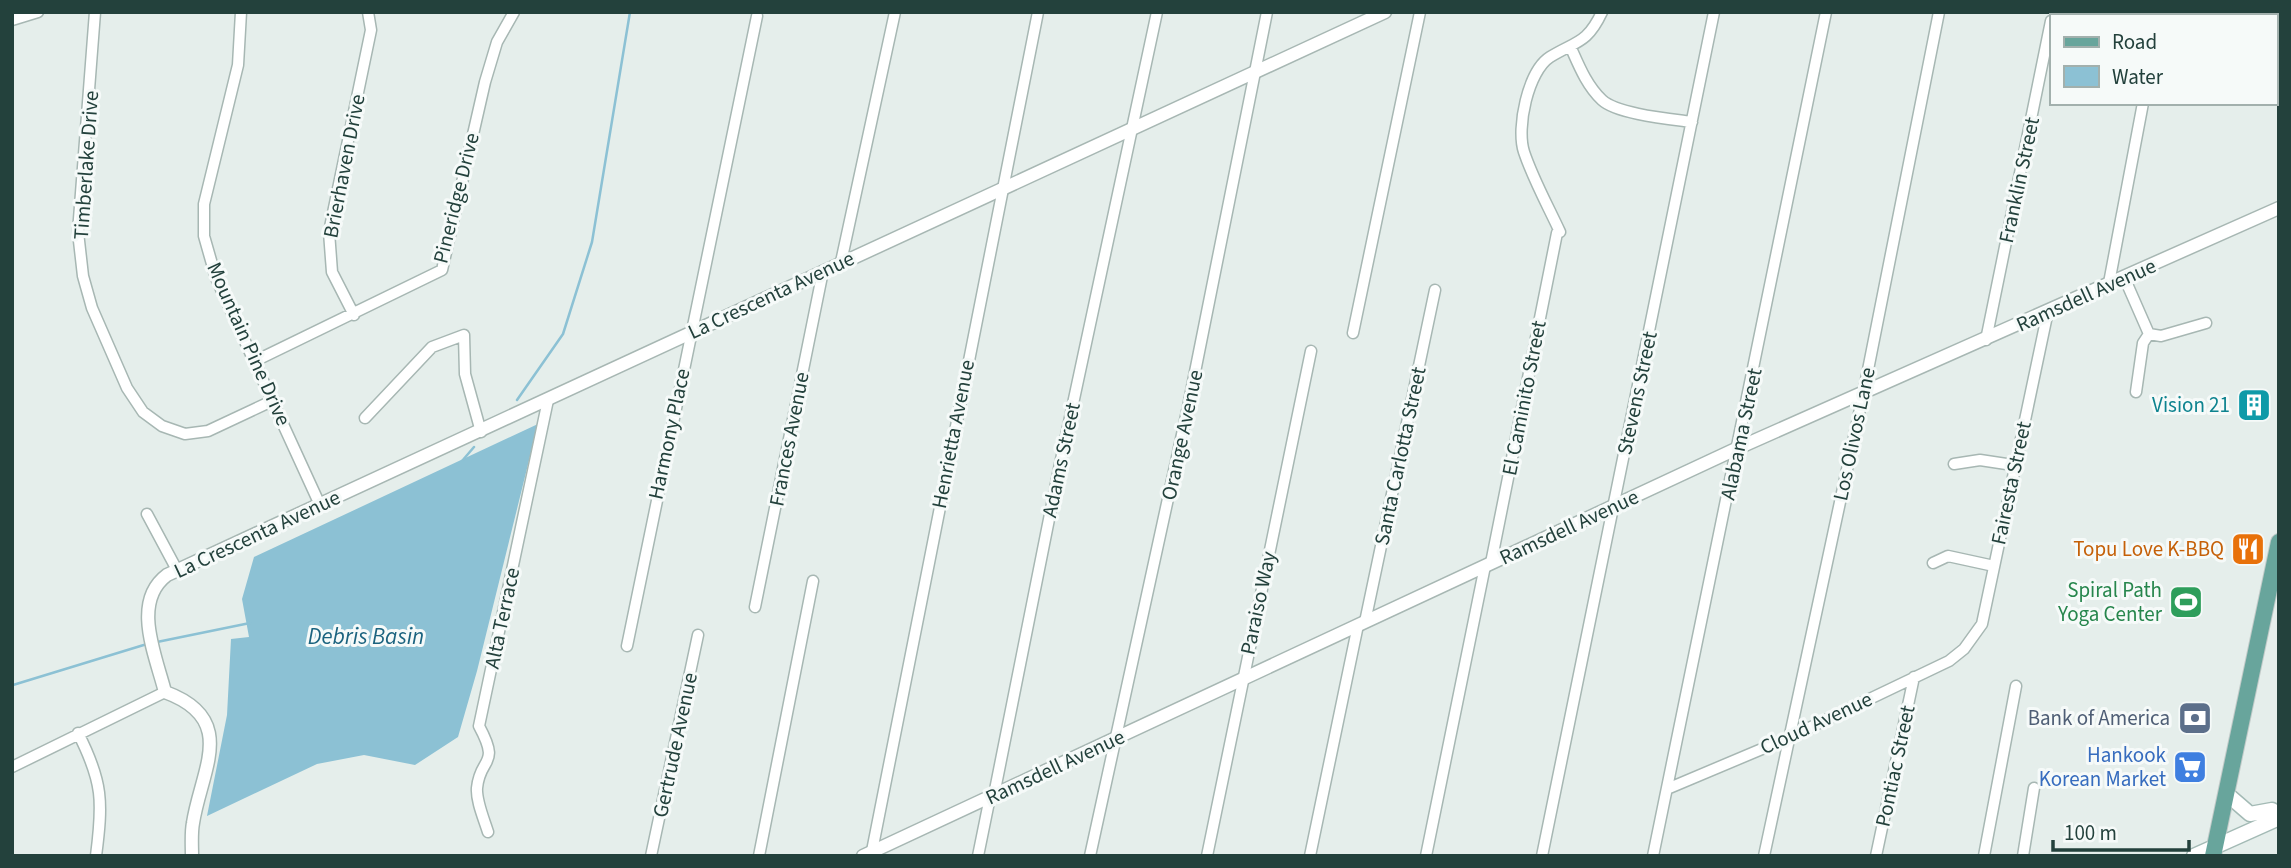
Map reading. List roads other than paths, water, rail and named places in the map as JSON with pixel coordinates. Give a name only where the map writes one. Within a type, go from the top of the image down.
[{"type":"main road","points":[[2214,851],[2228,795],[2279,542]]},
{"type":"main road","points":[[2194,856],[2214,851],[2279,816],[2272,810],[2250,814],[2228,795]]},
{"type":"street","points":[[12,20],[38,12]]},
{"type":"street","name":"Timberlake Drive","points":[[95,12],[78,232],[83,276],[92,309],[127,388],[143,412],[162,426],[185,434],[208,431],[274,400]]},
{"type":"street","name":"Mountain Pine Drive","points":[[241,12],[238,65],[204,204],[204,236],[216,278],[274,400],[320,506]]},
{"type":"street","name":"Brierhaven Drive","points":[[354,315],[332,272],[329,232],[371,30],[368,12]]},
{"type":"street","name":"Pineridge Drive","points":[[255,361],[442,270],[485,82],[497,42],[514,12]]},
{"type":"street","points":[[841,262],[895,12]]},
{"type":"street","name":"Henrietta Avenue","points":[[869,854],[1038,12]]},
{"type":"street","name":"Adams Street","points":[[978,856],[1157,12]]},
{"type":"street","name":"Orange Avenue","points":[[1090,856],[1188,407],[1268,12]]},
{"type":"street","name":"La Crescenta Avenue","points":[[165,692],[152,642],[148,608],[159,581],[177,570],[481,432],[841,262],[1385,12]]},
{"type":"street","points":[[1353,333],[1420,12]]},
{"type":"street","name":"El Caminito Street","points":[[1426,856],[1558,232],[1524,152],[1521,136],[1529,88],[1541,66],[1550,57],[1571,48],[1589,34],[1602,12]]},
{"type":"street","name":"Stevens Street","points":[[1542,856],[1714,12]]},
{"type":"street","name":"Alabama Street","points":[[1653,856],[1826,12]]},
{"type":"street","name":"Los Olivos Lane","points":[[1764,856],[1863,395],[1939,12]]},
{"type":"street","name":"Harmony Place","points":[[627,646],[757,16]]},
{"type":"street","name":"Franklin Street","points":[[1986,340],[2050,26]]},
{"type":"street","points":[[1571,48],[1586,78],[1604,102],[1617,108],[1692,122]]},
{"type":"street","points":[[2109,283],[2143,105]]},
{"type":"street","name":"Ramsdell Avenue","points":[[869,854],[1738,448],[1863,395],[2279,208]]},
{"type":"street","name":"Frances Avenue","points":[[755,607],[823,271]]},
{"type":"street","points":[[2124,278],[2149,334]]},
{"type":"street","name":"Santa Carlotta Street","points":[[1310,856],[1435,290]]},
{"type":"street","name":"Fairesta Street","points":[[1963,650],[1982,624],[2013,465],[2048,311]]},
{"type":"street","points":[[2149,334],[2161,335],[2206,323]]},
{"type":"street","points":[[2136,392],[2143,343],[2149,334]]},
{"type":"street","points":[[365,418],[432,347],[464,335],[465,374],[481,432]]},
{"type":"street","name":"Paraiso Way","points":[[1207,856],[1311,351]]},
{"type":"street","name":"Alta Terrace","points":[[488,832],[477,790],[490,758],[488,743],[479,726],[548,400]]},
{"type":"street","points":[[1954,464],[1980,460],[2013,465]]},
{"type":"street","points":[[147,514],[177,570]]},
{"type":"street","points":[[1933,563],[1948,556],[1994,566]]},
{"type":"street","points":[[759,856],[813,581]]},
{"type":"street","name":"Gertrude Avenue","points":[[651,856],[698,635]]},
{"type":"street","name":"Cloud Avenue","points":[[1667,789],[1788,738],[1949,661],[1963,650]]},
{"type":"street","name":"Pontiac Street","points":[[1876,856],[1913,677]]},
{"type":"street","points":[[1984,856],[2016,686]]},
{"type":"street","points":[[12,767],[165,692],[195,709],[211,739],[193,822],[192,856]]},
{"type":"street","points":[[78,733],[100,783],[101,816],[96,856]]},
{"type":"street","points":[[2023,856],[2034,788]]},
{"type":"water","name":"Debris Basin","points":[[538,424],[458,737],[415,765],[364,755],[317,764],[207,816],[227,715],[231,639],[249,637],[242,599],[254,557]]},
{"type":"waterway","points":[[517,400],[563,334],[592,242],[630,12]]},
{"type":"waterway","points":[[462,461],[474,447]]},
{"type":"waterway","points":[[157,642],[250,623]]},
{"type":"waterway","points":[[13,685],[147,644]]},
{"type":"place","name":"Vision 21","points":[[2254,405]]},
{"type":"place","name":"Topu Love K-BBQ","points":[[2248,549]]},
{"type":"place","name":"Spiral Path Yoga Center","points":[[2186,602]]},
{"type":"place","name":"Bank of America","points":[[2195,718]]},
{"type":"place","name":"Hankook Korean Market","points":[[2190,767]]}]
